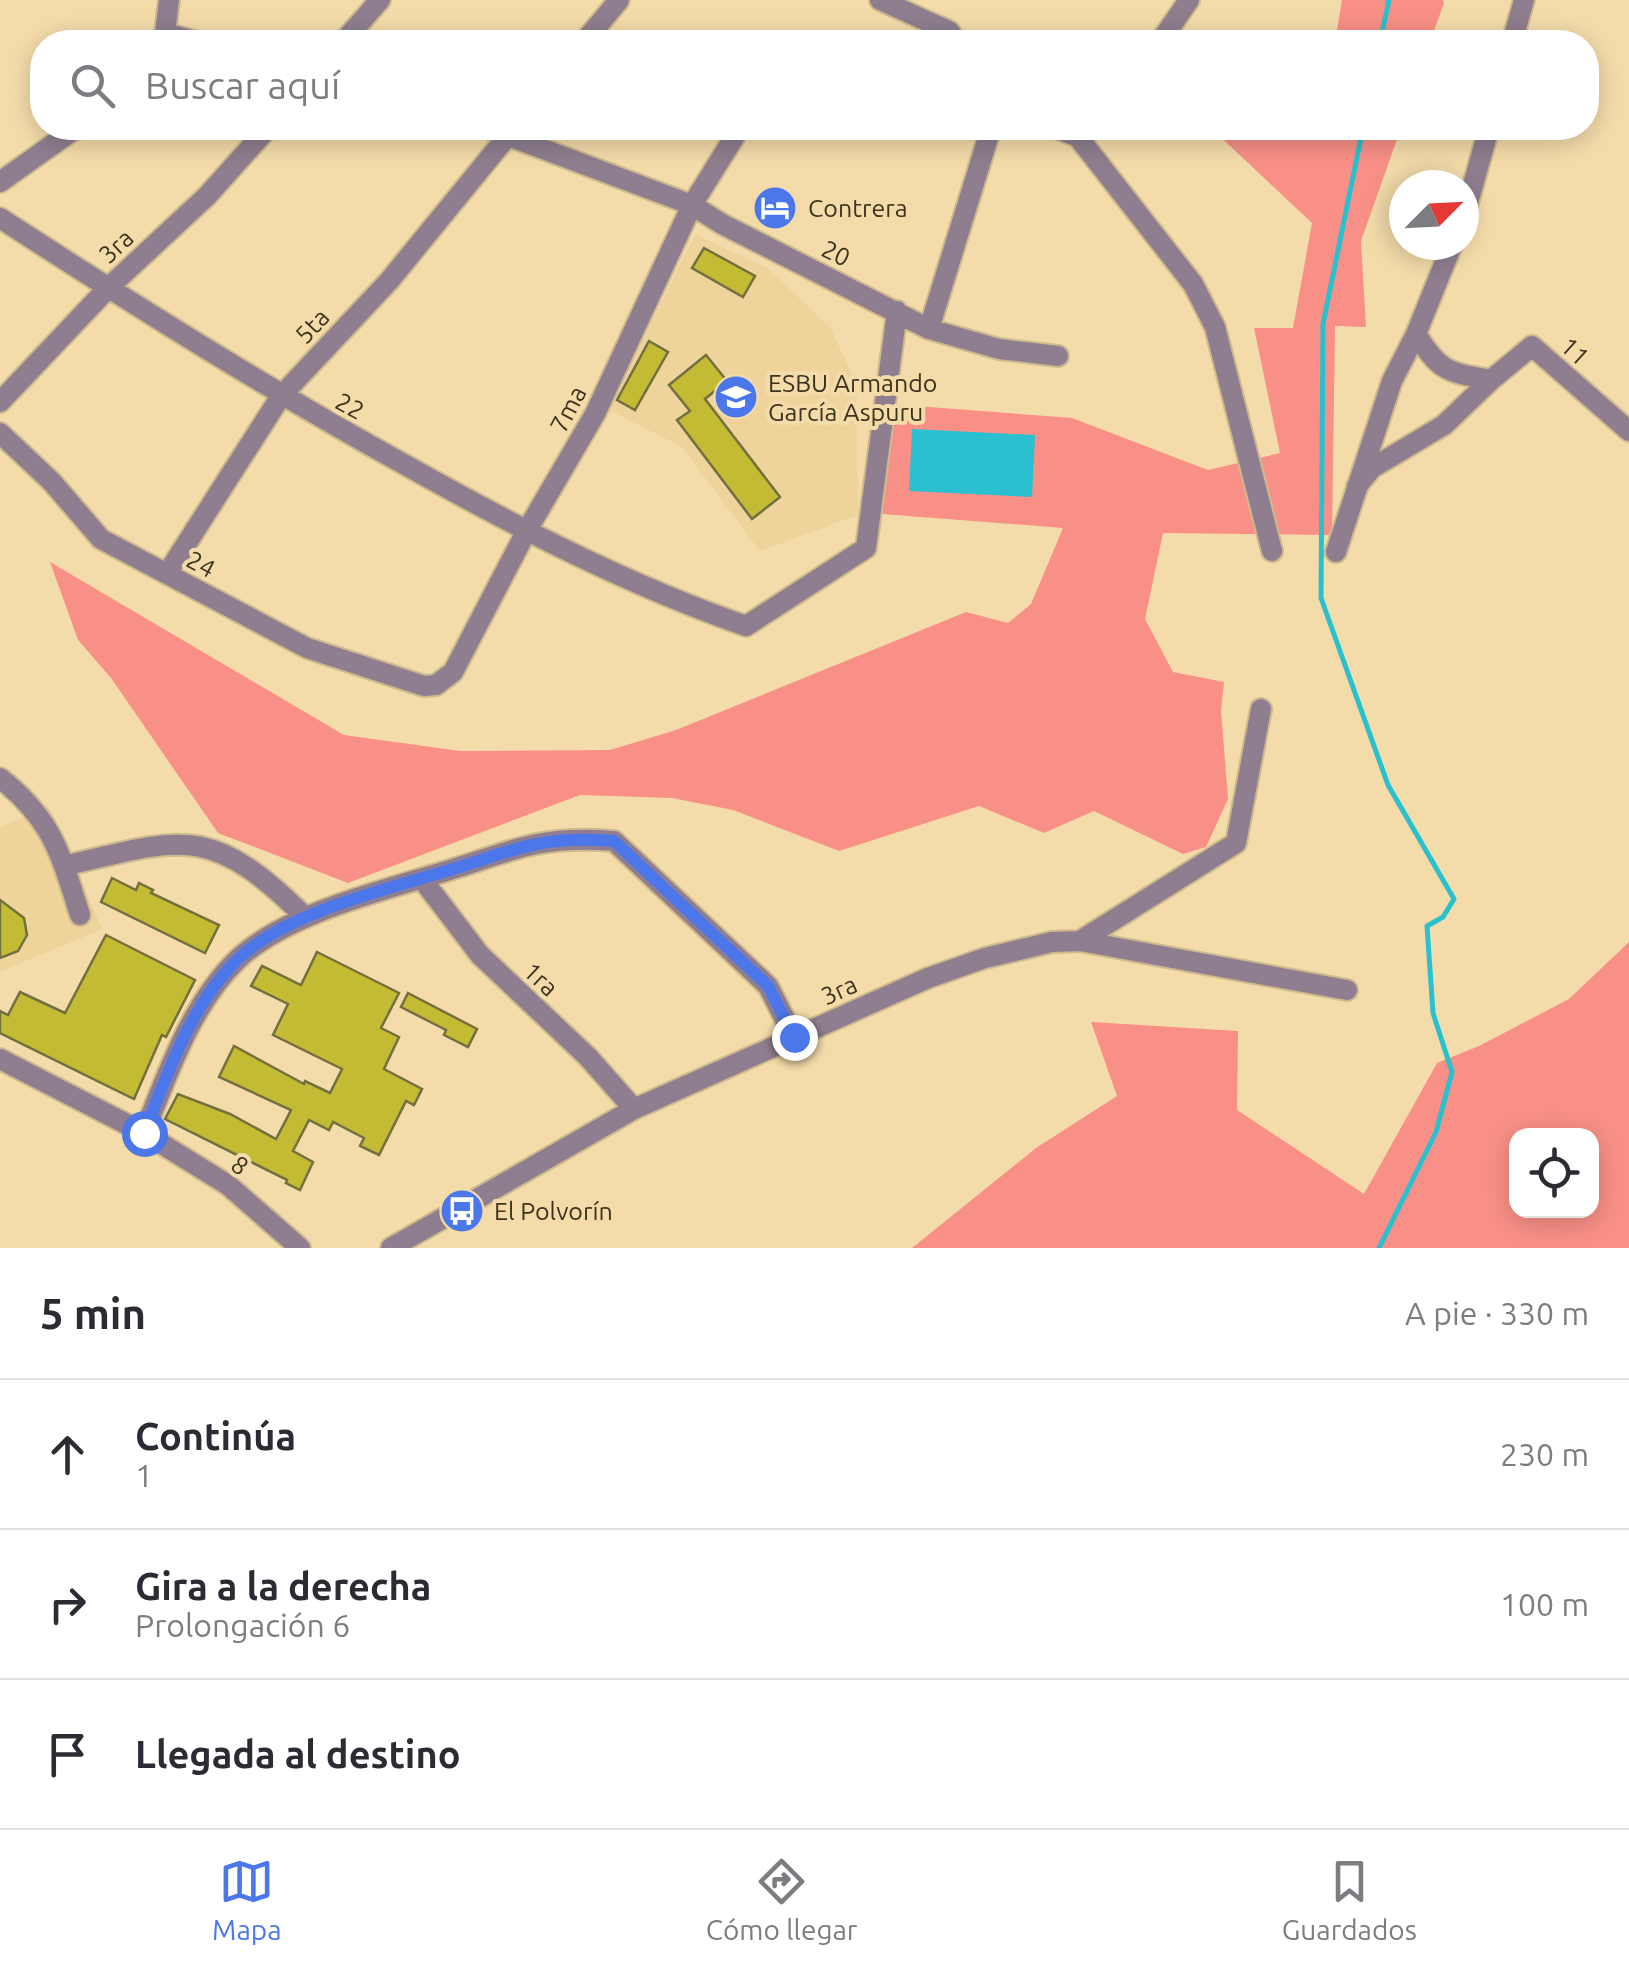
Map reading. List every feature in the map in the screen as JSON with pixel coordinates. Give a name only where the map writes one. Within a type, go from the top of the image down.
[{"type":"street","points":[[163,30],[169,0]]},
{"type":"street","points":[[354,30],[380,0]]},
{"type":"street","points":[[594,30],[620,0]]},
{"type":"street","points":[[880,0],[947,30]]},
{"type":"street","points":[[1168,30],[1189,0]]},
{"type":"street","points":[[1515,30],[1524,0]]},
{"type":"street","points":[[0,182],[59,140]]},
{"type":"street","name":"3ra","points":[[0,402],[108,288],[207,196],[257,140]]},
{"type":"street","name":"5ta","points":[[167,574],[281,396],[389,281],[505,140]]},
{"type":"street","name":"20","points":[[534,140],[692,205],[929,329],[1000,349],[1058,356]]},
{"type":"street","name":"7ma","points":[[414,684],[436,685],[452,672],[526,532],[595,414],[692,205],[733,140]]},
{"type":"street","points":[[929,329],[987,140]]},
{"type":"street","points":[[1088,140],[1194,284],[1215,327],[1272,552]]},
{"type":"street","points":[[1477,170],[1485,140]]},
{"type":"street","name":"22","points":[[0,218],[281,396],[526,532],[691,607],[746,626],[866,548],[898,311]]},
{"type":"street","points":[[1336,552],[1392,381],[1446,260]]},
{"type":"street","points":[[1416,334],[1436,364],[1456,374],[1490,380]]},
{"type":"street","name":"11","points":[[1490,380],[1532,346],[1629,431]]},
{"type":"street","points":[[1357,486],[1372,468],[1444,425],[1490,380]]},
{"type":"street","name":"24","points":[[0,433],[101,538],[308,648],[414,684]]},
{"type":"street","points":[[1080,941],[1236,843],[1260,708]]},
{"type":"street","points":[[0,778],[44,820],[80,914]]},
{"type":"street","points":[[144,1133],[175,1056],[220,980],[260,941],[305,917],[536,844],[614,841],[768,986],[794,1037]]},
{"type":"street","points":[[64,866],[178,842],[207,847],[229,855],[254,872],[305,917]]},
{"type":"street","name":"1ra","points":[[422,879],[480,955],[588,1058],[634,1108]]},
{"type":"street","name":"3ra","points":[[391,1248],[634,1108],[928,978],[984,958],[1052,942],[1080,941],[1348,990]]},
{"type":"street","name":"8","points":[[0,1059],[144,1133],[228,1185],[300,1248]]},
{"type":"shaded area","points":[[1342,0],[1444,3],[1434,30],[1337,30]]},
{"type":"shaded area","points":[[1224,140],[1397,140],[1361,241],[1366,327],[1335,326],[1332,535],[1163,533],[1145,619],[1173,672],[1224,682],[1221,710],[1228,799],[1206,847],[1183,854],[1094,811],[1044,833],[979,806],[839,851],[733,810],[672,798],[580,795],[348,883],[218,833],[111,678],[78,640],[50,562],[344,735],[460,751],[610,750],[676,730],[966,612],[1008,623],[1031,604],[1063,528],[882,514],[890,404],[1072,418],[1208,470],[1280,453],[1254,328],[1293,328],[1312,223]]},
{"type":"shaded area","name":"ESBU Armando García Aspuru","points":[[695,234],[767,268],[830,327],[857,385],[858,515],[760,551],[682,447],[609,410]]},
{"type":"shaded area","points":[[49,806],[102,929],[0,972],[0,827]]},
{"type":"shaded area","points":[[1629,942],[1629,1248],[912,1248],[1036,1148],[1117,1096],[1091,1022],[1238,1031],[1237,1110],[1364,1194],[1437,1063],[1479,1046],[1569,999]]},
{"type":"water","points":[[912,429],[1035,435],[1032,497],[909,491]]},
{"type":"building","points":[[704,248],[755,276],[743,297],[692,268]]},
{"type":"building","points":[[649,341],[668,352],[635,410],[617,400]]},
{"type":"building","points":[[706,355],[727,381],[705,399],[780,497],[752,519],[677,420],[690,411],[669,385]]},
{"type":"building","points":[[112,878],[136,890],[139,883],[153,890],[151,893],[219,925],[205,953],[101,902]]},
{"type":"building","points":[[0,900],[24,918],[27,935],[18,951],[0,958]]},
{"type":"building","points":[[106,935],[195,980],[166,1037],[162,1035],[134,1099],[0,1033],[0,1011],[8,1015],[20,992],[65,1013]]},
{"type":"building","points":[[317,952],[399,993],[381,1028],[399,1037],[384,1069],[422,1089],[414,1105],[406,1101],[379,1155],[360,1146],[364,1138],[333,1122],[329,1130],[309,1120],[293,1151],[313,1162],[300,1190],[165,1119],[178,1094],[230,1114],[276,1139],[291,1110],[219,1077],[234,1046],[304,1084],[305,1081],[330,1093],[342,1069],[273,1035],[288,1004],[251,986],[262,966],[301,985]]},
{"type":"building","points":[[408,993],[477,1029],[468,1047],[444,1035],[446,1030],[401,1007]]},
{"type":"waterway","points":[[1383,30],[1389,0]]},
{"type":"waterway","points":[[1361,140],[1323,324],[1321,598],[1388,785],[1454,899],[1443,917],[1427,926],[1433,1013],[1452,1072],[1436,1132],[1379,1248]]},
{"type":"place","name":"Contrera","points":[[775,208]]},
{"type":"place","name":"ESBU Armando García Aspuru","points":[[736,397]]},
{"type":"place","name":"El Polvorín","points":[[462,1211]]},
{"type":"route","points":[[144,1133],[175,1056],[202,1007],[220,980],[260,941],[305,917],[536,844],[614,841],[768,986],[794,1037]]}]
